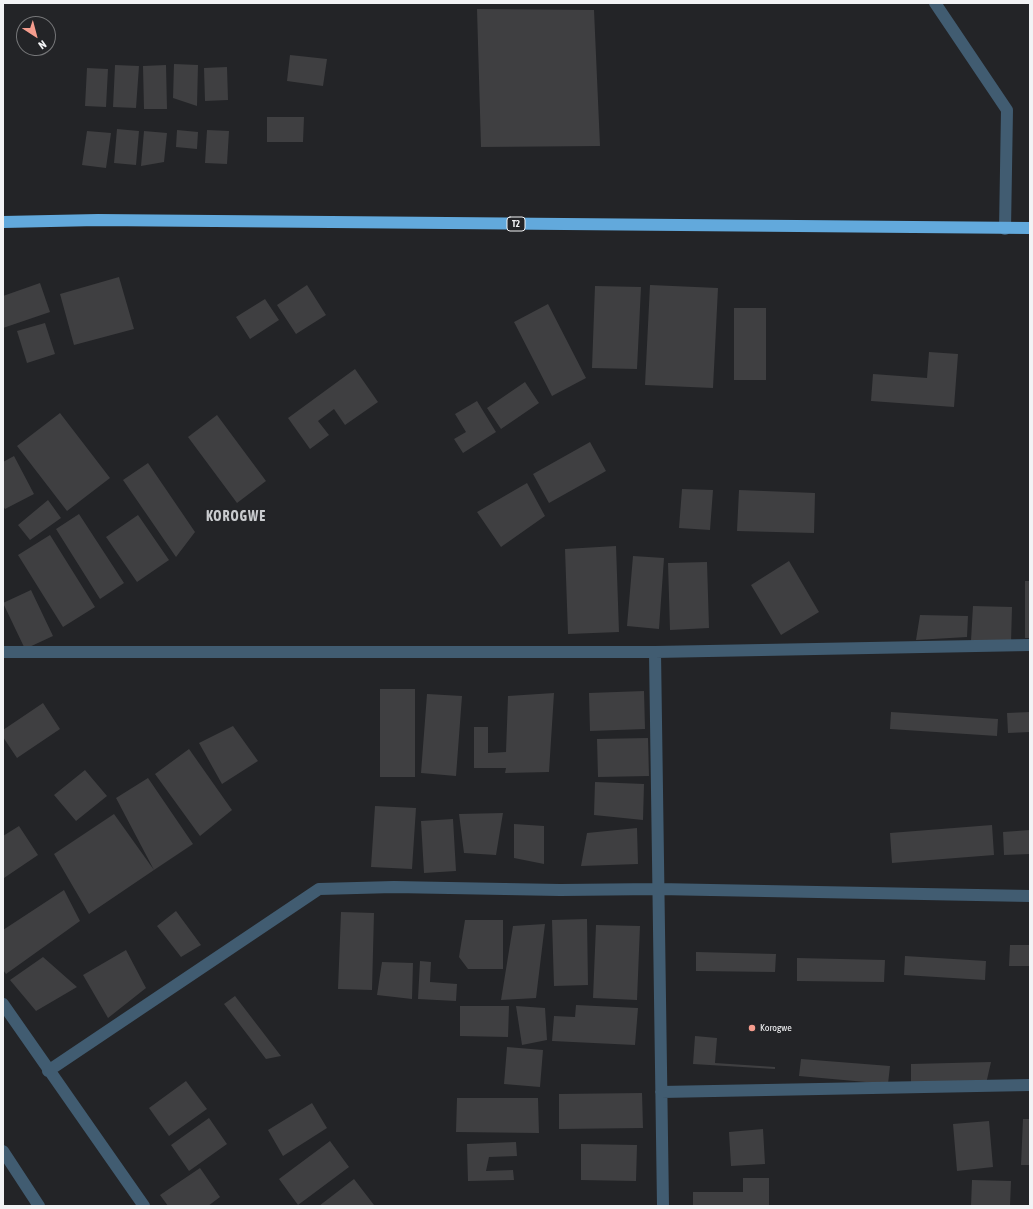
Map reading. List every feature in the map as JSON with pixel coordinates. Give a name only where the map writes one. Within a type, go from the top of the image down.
[{"type":"highway","name":"T2","points":[[3,222],[106,220],[1006,229],[1030,228]]},
{"type":"street","points":[[935,3],[1008,110],[1006,229]]},
{"type":"street","points":[[3,652],[655,652],[1030,645]]},
{"type":"street","points":[[655,652],[663,1206]]},
{"type":"street","points":[[48,1071],[319,889],[394,887],[560,890],[658,889],[1030,896]]},
{"type":"street","points":[[3,1004],[48,1071],[144,1206]]},
{"type":"street","points":[[661,1092],[1030,1085]]},
{"type":"street","points":[[3,1151],[39,1206]]},
{"type":"building","points":[[477,9],[594,10],[600,146],[481,147]]},
{"type":"building","points":[[290,55],[327,59],[323,86],[287,81]]},
{"type":"building","points":[[174,64],[198,65],[197,106],[173,98]]},
{"type":"building","points":[[115,65],[139,66],[136,108],[113,107]]},
{"type":"building","points":[[166,65],[167,109],[144,109],[143,66]]},
{"type":"building","points":[[227,67],[228,100],[205,101],[204,68]]},
{"type":"building","points":[[87,68],[108,69],[106,107],[85,106]]},
{"type":"building","points":[[267,117],[304,117],[303,142],[267,142]]},
{"type":"building","points":[[117,129],[139,131],[136,165],[114,163]]},
{"type":"building","points":[[177,130],[198,132],[197,149],[176,147]]},
{"type":"building","points":[[207,130],[229,131],[227,164],[205,163]]},
{"type":"building","points":[[87,131],[111,133],[106,168],[82,165]]},
{"type":"building","points":[[144,131],[167,133],[164,162],[141,166]]},
{"type":"building","points":[[119,277],[134,329],[74,345],[60,294]]},
{"type":"building","points":[[40,283],[50,312],[3,328],[3,296]]},
{"type":"building","points":[[307,285],[326,315],[296,334],[277,305]]},
{"type":"building","points":[[650,285],[718,288],[713,388],[645,385]]},
{"type":"building","points":[[595,286],[641,287],[637,369],[592,368]]},
{"type":"building","points":[[265,299],[279,320],[250,339],[236,317]]},
{"type":"building","points":[[548,304],[586,378],[552,396],[514,322]]},
{"type":"building","points":[[734,308],[766,308],[766,380],[734,380]]},
{"type":"building","points":[[45,323],[55,354],[27,363],[17,331]]},
{"type":"building","points":[[929,352],[958,354],[954,407],[871,401],[873,374],[927,378]]},
{"type":"building","points":[[355,369],[378,402],[345,425],[334,409],[318,421],[329,435],[310,449],[288,418]]},
{"type":"building","points":[[525,382],[539,403],[501,429],[487,408]]},
{"type":"building","points":[[477,401],[496,432],[463,453],[454,439],[466,432],[455,414]]},
{"type":"building","points":[[60,413],[110,478],[67,511],[17,446]]},
{"type":"building","points":[[217,415],[266,481],[237,503],[188,437]]},
{"type":"building","points":[[590,442],[606,471],[549,503],[533,474]]},
{"type":"building","points":[[14,456],[34,494],[5,509],[3,506],[3,462]]},
{"type":"building","points":[[148,463],[195,532],[176,557],[123,480]]},
{"type":"building","points":[[527,483],[545,516],[501,547],[477,512]]},
{"type":"building","points":[[682,489],[713,490],[710,530],[679,528]]},
{"type":"building","points":[[739,490],[815,493],[814,533],[737,531]]},
{"type":"building","points":[[48,500],[61,518],[30,540],[18,525]]},
{"type":"building","points":[[79,514],[124,583],[100,599],[56,529]]},
{"type":"building","points":[[138,515],[169,560],[137,582],[106,537]]},
{"type":"building","points":[[50,535],[95,607],[63,627],[18,555]]},
{"type":"building","points":[[616,546],[619,632],[568,634],[565,549]]},
{"type":"building","points":[[633,556],[664,558],[659,629],[627,626]]},
{"type":"building","points":[[789,561],[819,612],[781,635],[751,585]]},
{"type":"building","points":[[707,562],[709,628],[670,630],[668,563]]},
{"type":"building","points":[[1025,581],[1030,581],[1030,638],[1025,638]]},
{"type":"building","points":[[31,590],[53,636],[25,649],[3,603]]},
{"type":"building","points":[[973,606],[1012,607],[1011,643],[971,641]]},
{"type":"building","points":[[920,615],[968,616],[967,637],[916,640]]},
{"type":"building","points":[[380,689],[415,689],[415,777],[380,777]]},
{"type":"building","points":[[644,691],[645,729],[590,731],[589,693]]},
{"type":"building","points":[[554,693],[549,772],[505,773],[506,768],[474,768],[474,727],[488,727],[488,753],[506,752],[508,696]]},
{"type":"building","points":[[427,694],[462,696],[456,776],[421,773]]},
{"type":"building","points":[[43,703],[60,729],[17,758],[3,737],[3,730]]},
{"type":"building","points":[[891,712],[998,719],[997,736],[890,729]]},
{"type":"building","points":[[1030,712],[1030,732],[1008,733],[1007,713]]},
{"type":"building","points":[[233,726],[258,761],[222,784],[199,743]]},
{"type":"building","points":[[648,738],[649,776],[598,777],[597,739]]},
{"type":"building","points":[[189,749],[232,810],[200,836],[155,774]]},
{"type":"building","points":[[85,770],[107,796],[76,821],[54,795]]},
{"type":"building","points":[[148,778],[193,844],[154,870],[116,798]]},
{"type":"building","points":[[595,782],[644,784],[643,820],[594,815]]},
{"type":"building","points":[[375,806],[416,808],[412,869],[371,867]]},
{"type":"building","points":[[503,813],[496,855],[464,853],[459,814]]},
{"type":"building","points":[[114,814],[154,870],[89,914],[54,854]]},
{"type":"building","points":[[453,819],[456,871],[424,873],[421,821]]},
{"type":"building","points":[[514,824],[544,826],[544,864],[514,858]]},
{"type":"building","points":[[992,825],[994,855],[892,863],[890,833]]},
{"type":"building","points":[[19,826],[38,855],[4,878],[3,836]]},
{"type":"building","points":[[637,828],[638,864],[581,866],[587,833]]},
{"type":"building","points":[[1030,830],[1030,854],[1004,855],[1003,832]]},
{"type":"building","points":[[64,890],[80,921],[6,974],[3,970],[3,930]]},
{"type":"building","points":[[176,911],[201,945],[181,957],[157,926]]},
{"type":"building","points":[[341,912],[374,913],[372,990],[338,989]]},
{"type":"building","points":[[587,919],[588,985],[554,986],[552,920]]},
{"type":"building","points":[[465,920],[503,920],[503,969],[468,969],[459,957]]},
{"type":"building","points":[[545,924],[536,998],[501,1000],[513,926]]},
{"type":"building","points":[[596,925],[640,926],[637,1000],[593,998]]},
{"type":"building","points":[[1010,945],[1030,945],[1030,966],[1009,966]]},
{"type":"building","points":[[126,950],[146,988],[108,1018],[83,975]]},
{"type":"building","points":[[696,952],[776,954],[775,972],[696,971]]},
{"type":"building","points":[[905,956],[986,961],[985,980],[904,975]]},
{"type":"building","points":[[43,957],[77,987],[36,1011],[10,980]]},
{"type":"building","points":[[797,958],[885,960],[884,982],[797,981]]},
{"type":"building","points":[[420,961],[431,962],[430,982],[457,984],[456,1001],[418,999]]},
{"type":"building","points":[[382,962],[413,963],[412,999],[377,995]]},
{"type":"building","points":[[235,996],[281,1056],[266,1059],[224,1004]]},
{"type":"building","points":[[576,1005],[638,1008],[635,1045],[552,1041],[554,1016],[575,1017]]},
{"type":"building","points":[[460,1006],[509,1006],[508,1037],[460,1036]]},
{"type":"building","points":[[516,1006],[545,1008],[547,1040],[522,1045]]},
{"type":"building","points":[[695,1036],[717,1038],[715,1063],[775,1067],[775,1069],[693,1064]]},
{"type":"building","points":[[507,1047],[543,1050],[540,1087],[504,1084]]},
{"type":"building","points":[[801,1059],[890,1066],[888,1084],[799,1076]]},
{"type":"building","points":[[991,1062],[986,1084],[911,1085],[911,1064]]},
{"type":"building","points":[[186,1081],[207,1109],[169,1136],[149,1108]]},
{"type":"building","points":[[642,1093],[643,1128],[559,1129],[559,1094]]},
{"type":"building","points":[[457,1098],[538,1098],[539,1133],[456,1132]]},
{"type":"building","points":[[312,1103],[327,1128],[283,1156],[268,1130]]},
{"type":"building","points":[[209,1118],[227,1144],[189,1171],[171,1145]]},
{"type":"building","points":[[1023,1119],[1030,1119],[1030,1165],[1021,1165]]},
{"type":"building","points":[[989,1121],[993,1167],[957,1171],[953,1124]]},
{"type":"building","points":[[763,1129],[765,1164],[731,1166],[729,1132]]},
{"type":"building","points":[[330,1141],[349,1167],[298,1205],[279,1179]]},
{"type":"building","points":[[516,1142],[517,1156],[489,1157],[486,1171],[513,1170],[514,1180],[468,1181],[467,1144]]},
{"type":"building","points":[[581,1144],[637,1145],[636,1181],[581,1180]]},
{"type":"building","points":[[200,1168],[220,1197],[208,1206],[168,1206],[160,1195]]},
{"type":"building","points":[[743,1178],[769,1178],[769,1206],[693,1206],[693,1192],[743,1192]]},
{"type":"building","points":[[354,1179],[374,1205],[319,1206]]},
{"type":"building","points":[[972,1180],[1011,1181],[1010,1206],[971,1206]]},
{"type":"place","name":"Korogwe","points":[[752,1028]]},
{"type":"district","name":"KOROGWE","points":[[236,517]]}]
